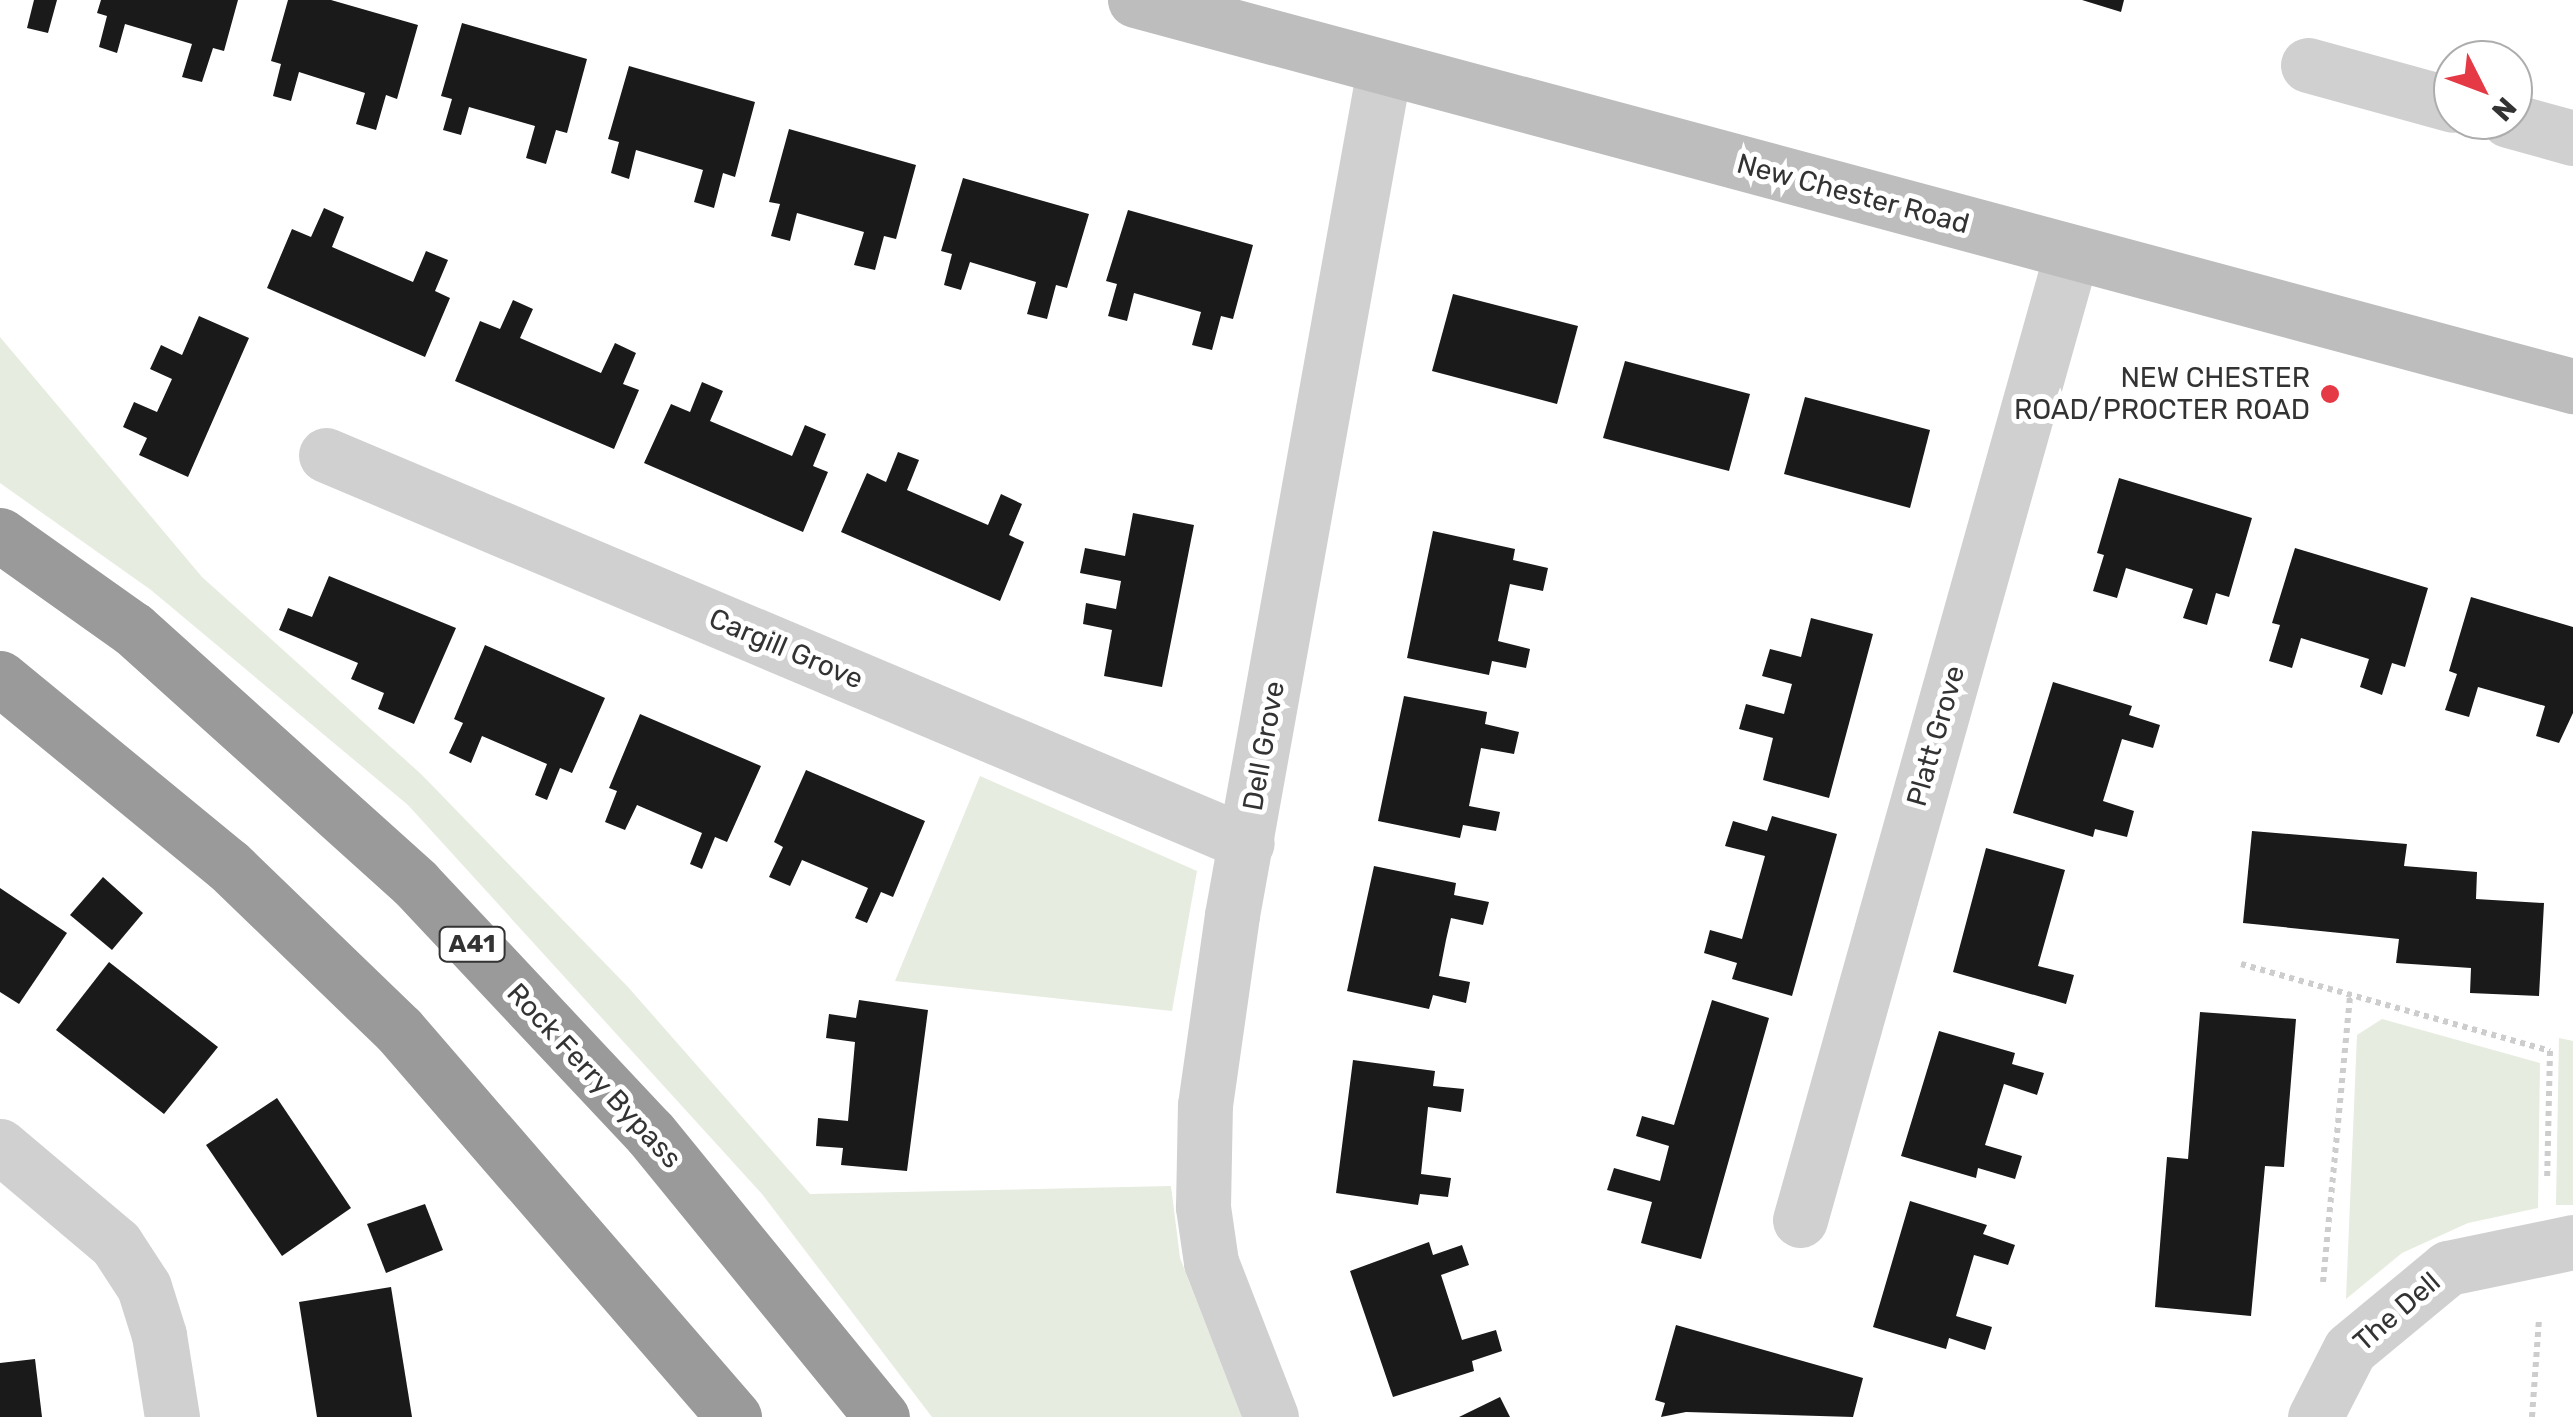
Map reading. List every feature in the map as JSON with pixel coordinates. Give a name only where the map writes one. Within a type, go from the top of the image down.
[{"type":"highway","name":"Rock Ferry Bypass","points":[[0,535],[132,628],[415,883],[650,1133],[882,1417]]},
{"type":"highway","points":[[0,678],[228,865],[400,1030],[734,1417]]},
{"type":"main road","name":"New Chester Road","points":[[1134,0],[2573,386]]},
{"type":"street","points":[[2308,65],[2433,99]]},
{"type":"street","name":"Dell Grove","points":[[1271,1417],[1211,1262],[1203,1207],[1205,1105],[1247,843],[1384,69]]},
{"type":"street","points":[[2533,127],[2573,138]]},
{"type":"street","name":"Platt Grove","points":[[1800,1220],[2072,252]]},
{"type":"street","name":"Cargill Grove","points":[[326,454],[1247,843]]},
{"type":"street","points":[[0,1146],[116,1244],[144,1287],[160,1335],[172,1417]]},
{"type":"street","name":"The Dell","points":[[2315,1417],[2350,1349],[2448,1268],[2559,1245]]},
{"type":"path","points":[[2241,964],[2550,1052],[2559,1245],[2532,1417]]},
{"type":"path","points":[[2321,1302],[2350,995]]},
{"type":"shaded area","points":[[0,337],[202,577],[421,774],[628,987],[810,1194],[1171,1186],[1180,1258],[1242,1417],[932,1417],[762,1194],[408,805],[151,590],[0,483]]},
{"type":"shaded area","points":[[980,776],[1197,871],[1172,1011],[895,981]]},
{"type":"shaded area","points":[[2382,1019],[2540,1063],[2538,1208],[2468,1223],[2402,1253],[2346,1299],[2357,1035]]},
{"type":"shaded area","points":[[2559,1038],[2573,1041],[2573,1205],[2556,1205]]},
{"type":"building","points":[[34,0],[57,0],[48,33],[27,28]]},
{"type":"building","points":[[101,0],[238,0],[224,51],[213,48],[202,82],[182,77],[192,44],[125,24],[117,53],[99,47],[107,16],[97,13]]},
{"type":"building","points":[[288,0],[331,0],[418,25],[397,99],[386,95],[376,130],[356,124],[365,93],[299,72],[291,101],[273,96],[281,64],[271,61]]},
{"type":"building","points":[[2082,0],[2124,0],[2121,12]]},
{"type":"building","points":[[462,23],[587,59],[567,133],[556,130],[546,164],[526,158],[535,126],[469,107],[461,135],[443,130],[452,99],[441,96]]},
{"type":"building","points":[[629,66],[755,102],[735,177],[723,173],[714,208],[694,202],[703,170],[636,150],[629,179],[611,173],[619,142],[608,139]]},
{"type":"building","points":[[789,129],[916,165],[896,239],[884,236],[875,270],[854,265],[864,232],[797,213],[790,241],[771,236],[780,204],[769,202]]},
{"type":"building","points":[[963,178],[1089,214],[1067,288],[1056,285],[1047,319],[1027,314],[1036,282],[970,262],[961,290],[944,285],[952,254],[941,251]]},
{"type":"building","points":[[324,208],[344,217],[332,247],[413,282],[426,251],[448,260],[435,291],[450,298],[425,357],[267,288],[292,229],[311,237]]},
{"type":"building","points":[[1128,210],[1253,245],[1233,319],[1221,316],[1212,350],[1192,345],[1201,312],[1134,293],[1127,321],[1108,316],[1117,284],[1106,281]]},
{"type":"building","points":[[1453,294],[1578,326],[1557,404],[1432,371]]},
{"type":"building","points":[[513,300],[533,309],[520,338],[601,373],[615,343],[636,353],[623,384],[639,390],[614,449],[455,381],[480,321],[500,329]]},
{"type":"building","points":[[199,316],[249,338],[188,477],[139,455],[147,438],[123,427],[134,402],[157,412],[172,379],[150,369],[161,345],[182,355]]},
{"type":"building","points":[[1625,361],[1750,394],[1729,471],[1603,438]]},
{"type":"building","points":[[702,382],[723,391],[710,421],[792,456],[805,425],[826,434],[813,466],[828,472],[803,532],[644,463],[671,404],[690,412]]},
{"type":"building","points":[[1805,397],[1930,430],[1910,508],[1784,474]]},
{"type":"building","points":[[898,452],[919,460],[907,490],[988,525],[1001,494],[1022,504],[1009,535],[1024,542],[1000,601],[841,532],[867,473],[886,482]]},
{"type":"building","points":[[2119,478],[2252,518],[2229,597],[2216,593],[2207,625],[2183,618],[2193,589],[2126,568],[2117,598],[2093,591],[2104,555],[2097,553]]},
{"type":"building","points":[[1133,513],[1194,525],[1162,687],[1104,676],[1112,630],[1083,624],[1086,603],[1116,609],[1121,581],[1080,573],[1085,548],[1125,556]]},
{"type":"building","points":[[1433,531],[1515,549],[1513,560],[1548,568],[1543,591],[1510,584],[1498,641],[1530,649],[1526,668],[1492,661],[1489,675],[1407,658]]},
{"type":"building","points":[[2295,548],[2428,588],[2405,667],[2392,663],[2382,695],[2360,687],[2369,659],[2301,638],[2292,668],[2269,661],[2280,625],[2272,623]]},
{"type":"building","points":[[329,576],[456,628],[414,724],[378,709],[384,693],[351,679],[358,663],[279,630],[288,608],[312,617]]},
{"type":"building","points":[[2471,597],[2573,627],[2573,713],[2559,743],[2536,736],[2545,706],[2478,687],[2469,717],[2445,710],[2457,674],[2449,671]]},
{"type":"building","points":[[1811,618],[1873,634],[1829,798],[1763,780],[1773,738],[1739,729],[1746,704],[1784,714],[1792,684],[1762,676],[1770,649],[1801,657]]},
{"type":"building","points":[[485,645],[605,698],[572,773],[560,768],[547,800],[535,795],[547,764],[482,736],[471,763],[449,753],[463,723],[454,719]]},
{"type":"building","points":[[2053,682],[2132,706],[2129,715],[2160,725],[2153,748],[2122,739],[2103,801],[2134,811],[2127,837],[2095,829],[2093,837],[2013,813]]},
{"type":"building","points":[[1404,696],[1487,712],[1485,724],[1519,732],[1514,754],[1481,748],[1469,806],[1500,812],[1496,831],[1463,825],[1460,838],[1378,821]]},
{"type":"building","points":[[640,714],[761,766],[727,842],[715,837],[702,869],[690,864],[702,833],[637,805],[625,830],[605,822],[617,791],[609,788]]},
{"type":"building","points":[[806,770],[925,821],[893,897],[881,892],[867,923],[855,918],[868,888],[802,860],[790,886],[769,877],[783,847],[774,842]]},
{"type":"building","points":[[1772,816],[1837,834],[1792,996],[1732,979],[1737,963],[1704,953],[1710,930],[1742,939],[1765,856],[1725,846],[1733,821],[1767,831]]},
{"type":"building","points":[[2252,831],[2407,844],[2404,866],[2477,872],[2476,899],[2544,903],[2539,996],[2470,993],[2471,968],[2396,963],[2399,939],[2243,923]]},
{"type":"building","points":[[1986,848],[2065,870],[2038,966],[2074,975],[2066,1004],[1953,972]]},
{"type":"building","points":[[1374,866],[1456,883],[1454,895],[1489,902],[1483,925],[1451,918],[1439,976],[1470,982],[1466,1003],[1433,995],[1429,1009],[1347,991]]},
{"type":"building","points":[[103,877],[143,913],[112,950],[70,915]]},
{"type":"building","points":[[0,888],[67,933],[19,1004],[0,992]]},
{"type":"building","points":[[109,962],[218,1047],[164,1114],[56,1030]]},
{"type":"building","points":[[859,1000],[928,1010],[907,1171],[841,1165],[843,1148],[816,1146],[818,1118],[848,1121],[855,1042],[826,1038],[829,1014],[856,1018]]},
{"type":"building","points":[[1712,1000],[1769,1018],[1701,1259],[1641,1243],[1652,1202],[1607,1190],[1614,1168],[1660,1181],[1669,1146],[1636,1136],[1642,1116],[1674,1125]]},
{"type":"building","points":[[2200,1012],[2296,1019],[2284,1167],[2265,1166],[2251,1316],[2155,1307],[2167,1157],[2188,1159]]},
{"type":"building","points":[[1939,1031],[2015,1053],[2012,1064],[2044,1073],[2037,1095],[2004,1084],[1985,1145],[2022,1156],[2015,1179],[1978,1168],[1976,1178],[1901,1156]]},
{"type":"building","points":[[1353,1060],[1435,1071],[1433,1086],[1464,1089],[1461,1112],[1428,1107],[1421,1174],[1451,1178],[1448,1197],[1420,1194],[1418,1205],[1336,1193]]},
{"type":"building","points":[[277,1098],[351,1208],[282,1256],[206,1145]]},
{"type":"building","points":[[1910,1201],[1987,1225],[1983,1234],[2015,1245],[2008,1265],[1974,1255],[1956,1316],[1992,1327],[1985,1350],[1949,1338],[1946,1349],[1873,1327]]},
{"type":"building","points":[[425,1204],[443,1250],[386,1273],[367,1224]]},
{"type":"building","points":[[1429,1242],[1433,1255],[1462,1245],[1469,1265],[1441,1275],[1462,1340],[1496,1330],[1502,1351],[1472,1361],[1474,1371],[1393,1397],[1350,1271]]},
{"type":"building","points":[[391,1287],[412,1417],[317,1417],[299,1302]]},
{"type":"building","points":[[1676,1325],[1863,1378],[1853,1417],[1686,1412],[1661,1417],[1665,1403],[1655,1400]]},
{"type":"building","points":[[35,1359],[42,1417],[0,1417],[0,1363]]},
{"type":"building","points":[[1500,1397],[1510,1417],[1459,1417]]},
{"type":"place","name":"NEW CHESTER ROAD/PROCTER ROAD","points":[[2330,394]]}]
